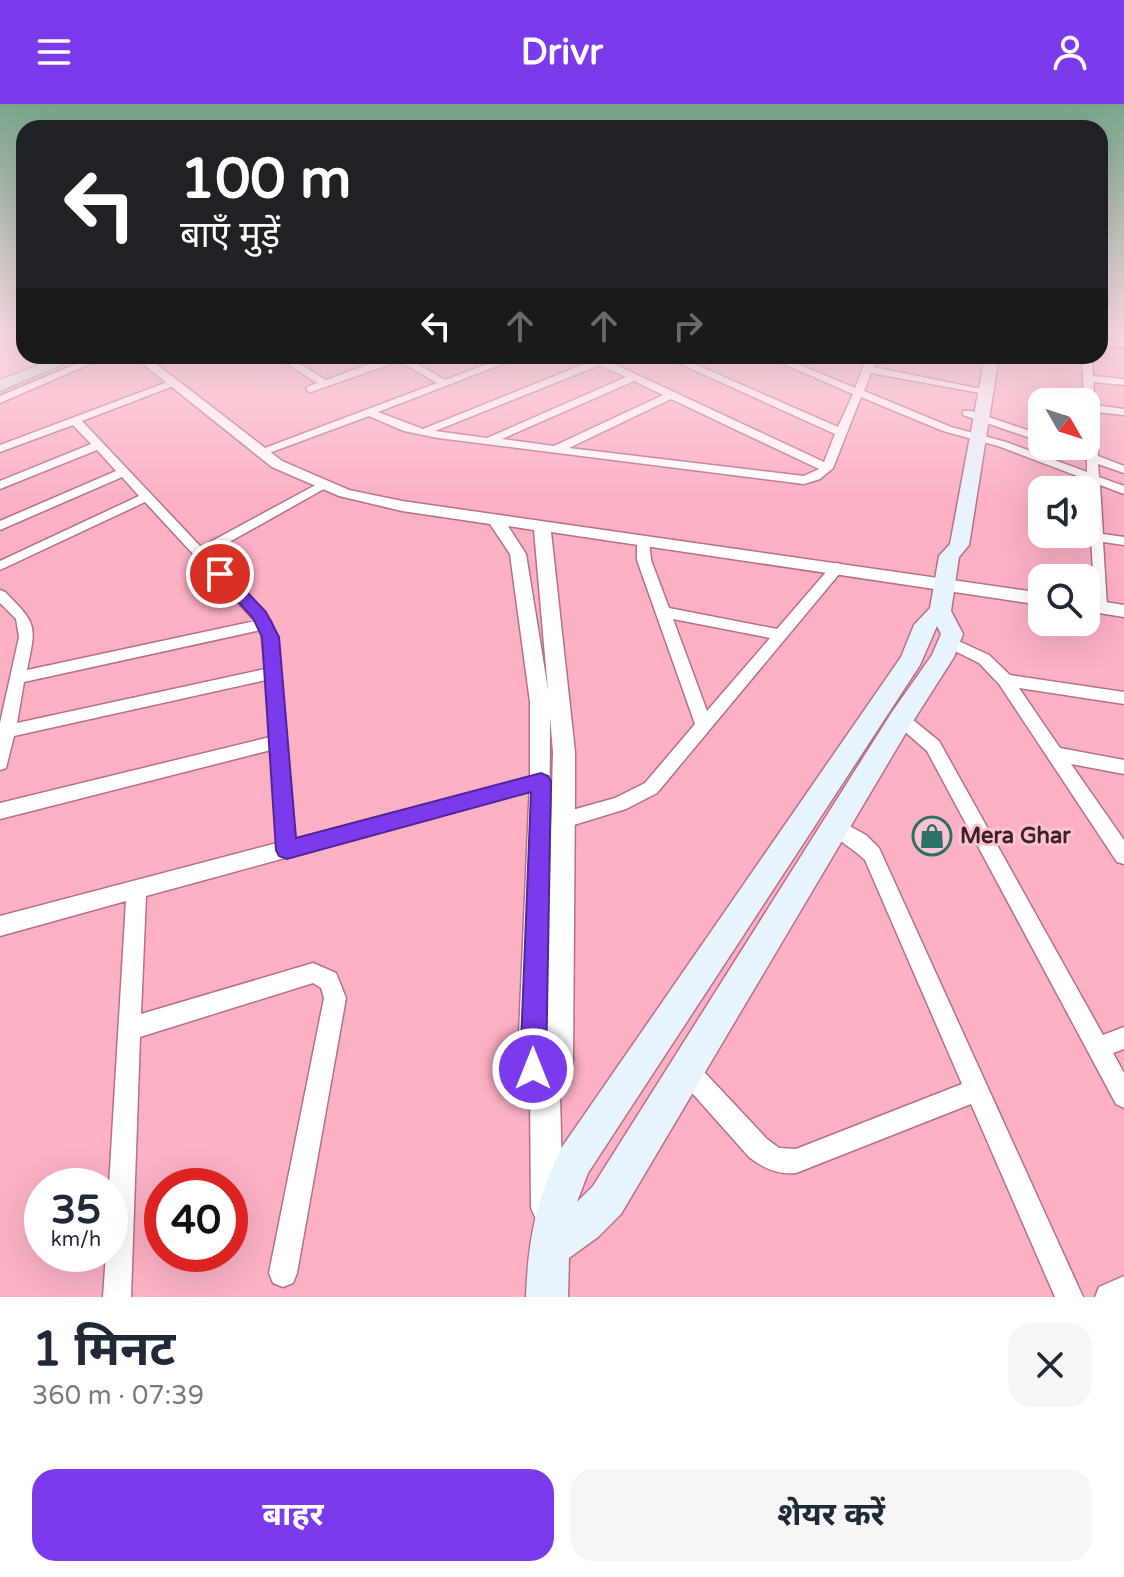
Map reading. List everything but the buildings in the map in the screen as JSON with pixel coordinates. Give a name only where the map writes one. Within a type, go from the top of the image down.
[{"type":"main road","points":[[547,1297],[547,1249],[566,1177],[575,1160],[912,659],[959,545],[970,435],[979,391]]},
{"type":"main road","points":[[547,1249],[584,1223],[607,1200],[685,1068],[950,642],[945,581]]},
{"type":"street","points":[[0,400],[22,391]]},
{"type":"street","points":[[0,449],[153,391]]},
{"type":"street","points":[[184,391],[267,451],[370,489],[643,540],[945,581]]},
{"type":"street","points":[[195,391],[267,451],[277,464],[325,485],[377,501],[945,581],[1028,596]]},
{"type":"street","points":[[267,451],[427,391]]},
{"type":"street","points":[[424,432],[526,391]]},
{"type":"street","points":[[488,441],[603,391]]},
{"type":"street","points":[[662,391],[827,468]]},
{"type":"street","points":[[746,391],[842,433]]},
{"type":"street","points":[[855,391],[1087,476]]},
{"type":"street","points":[[369,412],[424,432],[790,479],[816,477],[827,468],[858,392]]},
{"type":"street","points":[[557,449],[671,395]]},
{"type":"street","points":[[1100,409],[1124,412]]},
{"type":"street","points":[[974,415],[1028,434]]},
{"type":"street","points":[[75,420],[266,624],[273,673],[287,850]]},
{"type":"street","points":[[0,485],[98,445]]},
{"type":"street","points":[[1097,460],[1124,470]]},
{"type":"street","points":[[0,526],[123,472]]},
{"type":"street","points":[[1100,481],[1124,490]]},
{"type":"street","points":[[200,553],[325,485]]},
{"type":"street","points":[[0,566],[147,497]]},
{"type":"street","points":[[496,520],[518,554],[540,702],[541,781],[532,1057],[537,1080],[545,1090],[547,1249]]},
{"type":"street","points":[[531,521],[564,752],[559,1060],[553,1083],[545,1090]]},
{"type":"street","points":[[1100,538],[1124,541]]},
{"type":"street","points":[[643,540],[644,560],[704,725]]},
{"type":"street","points":[[564,820],[620,804],[651,788],[838,567]]},
{"type":"street","points":[[0,595],[23,618],[26,637],[0,763]]},
{"type":"street","points":[[1100,607],[1124,611]]},
{"type":"street","points":[[663,612],[781,635]]},
{"type":"street","points":[[18,678],[266,624]]},
{"type":"street","points":[[950,642],[984,659],[1005,680],[1124,855]]},
{"type":"street","points":[[7,731],[273,673]]},
{"type":"street","points":[[1005,680],[1124,698]]},
{"type":"street","points":[[901,719],[933,746],[1124,1096]]},
{"type":"street","points":[[0,811],[277,742]]},
{"type":"street","points":[[1055,754],[1124,767]]},
{"type":"street","points":[[0,926],[541,781]]},
{"type":"street","points":[[835,826],[859,841],[872,854],[1069,1297]]},
{"type":"street","points":[[117,1297],[136,890]]},
{"type":"street","points":[[130,1029],[313,973],[324,975],[332,983],[335,998],[283,1273]]},
{"type":"street","points":[[1098,1048],[1124,1038]]},
{"type":"street","points":[[685,1068],[758,1148],[770,1159],[783,1163],[796,1161],[976,1090]]},
{"type":"street","points":[[1109,1297],[1124,1290]]},
{"type":"place","name":"Mera Ghar","points":[[932,836]]},
{"type":"route","points":[[220,574],[260,616],[270,637],[287,850],[541,781],[533,1069]]}]
